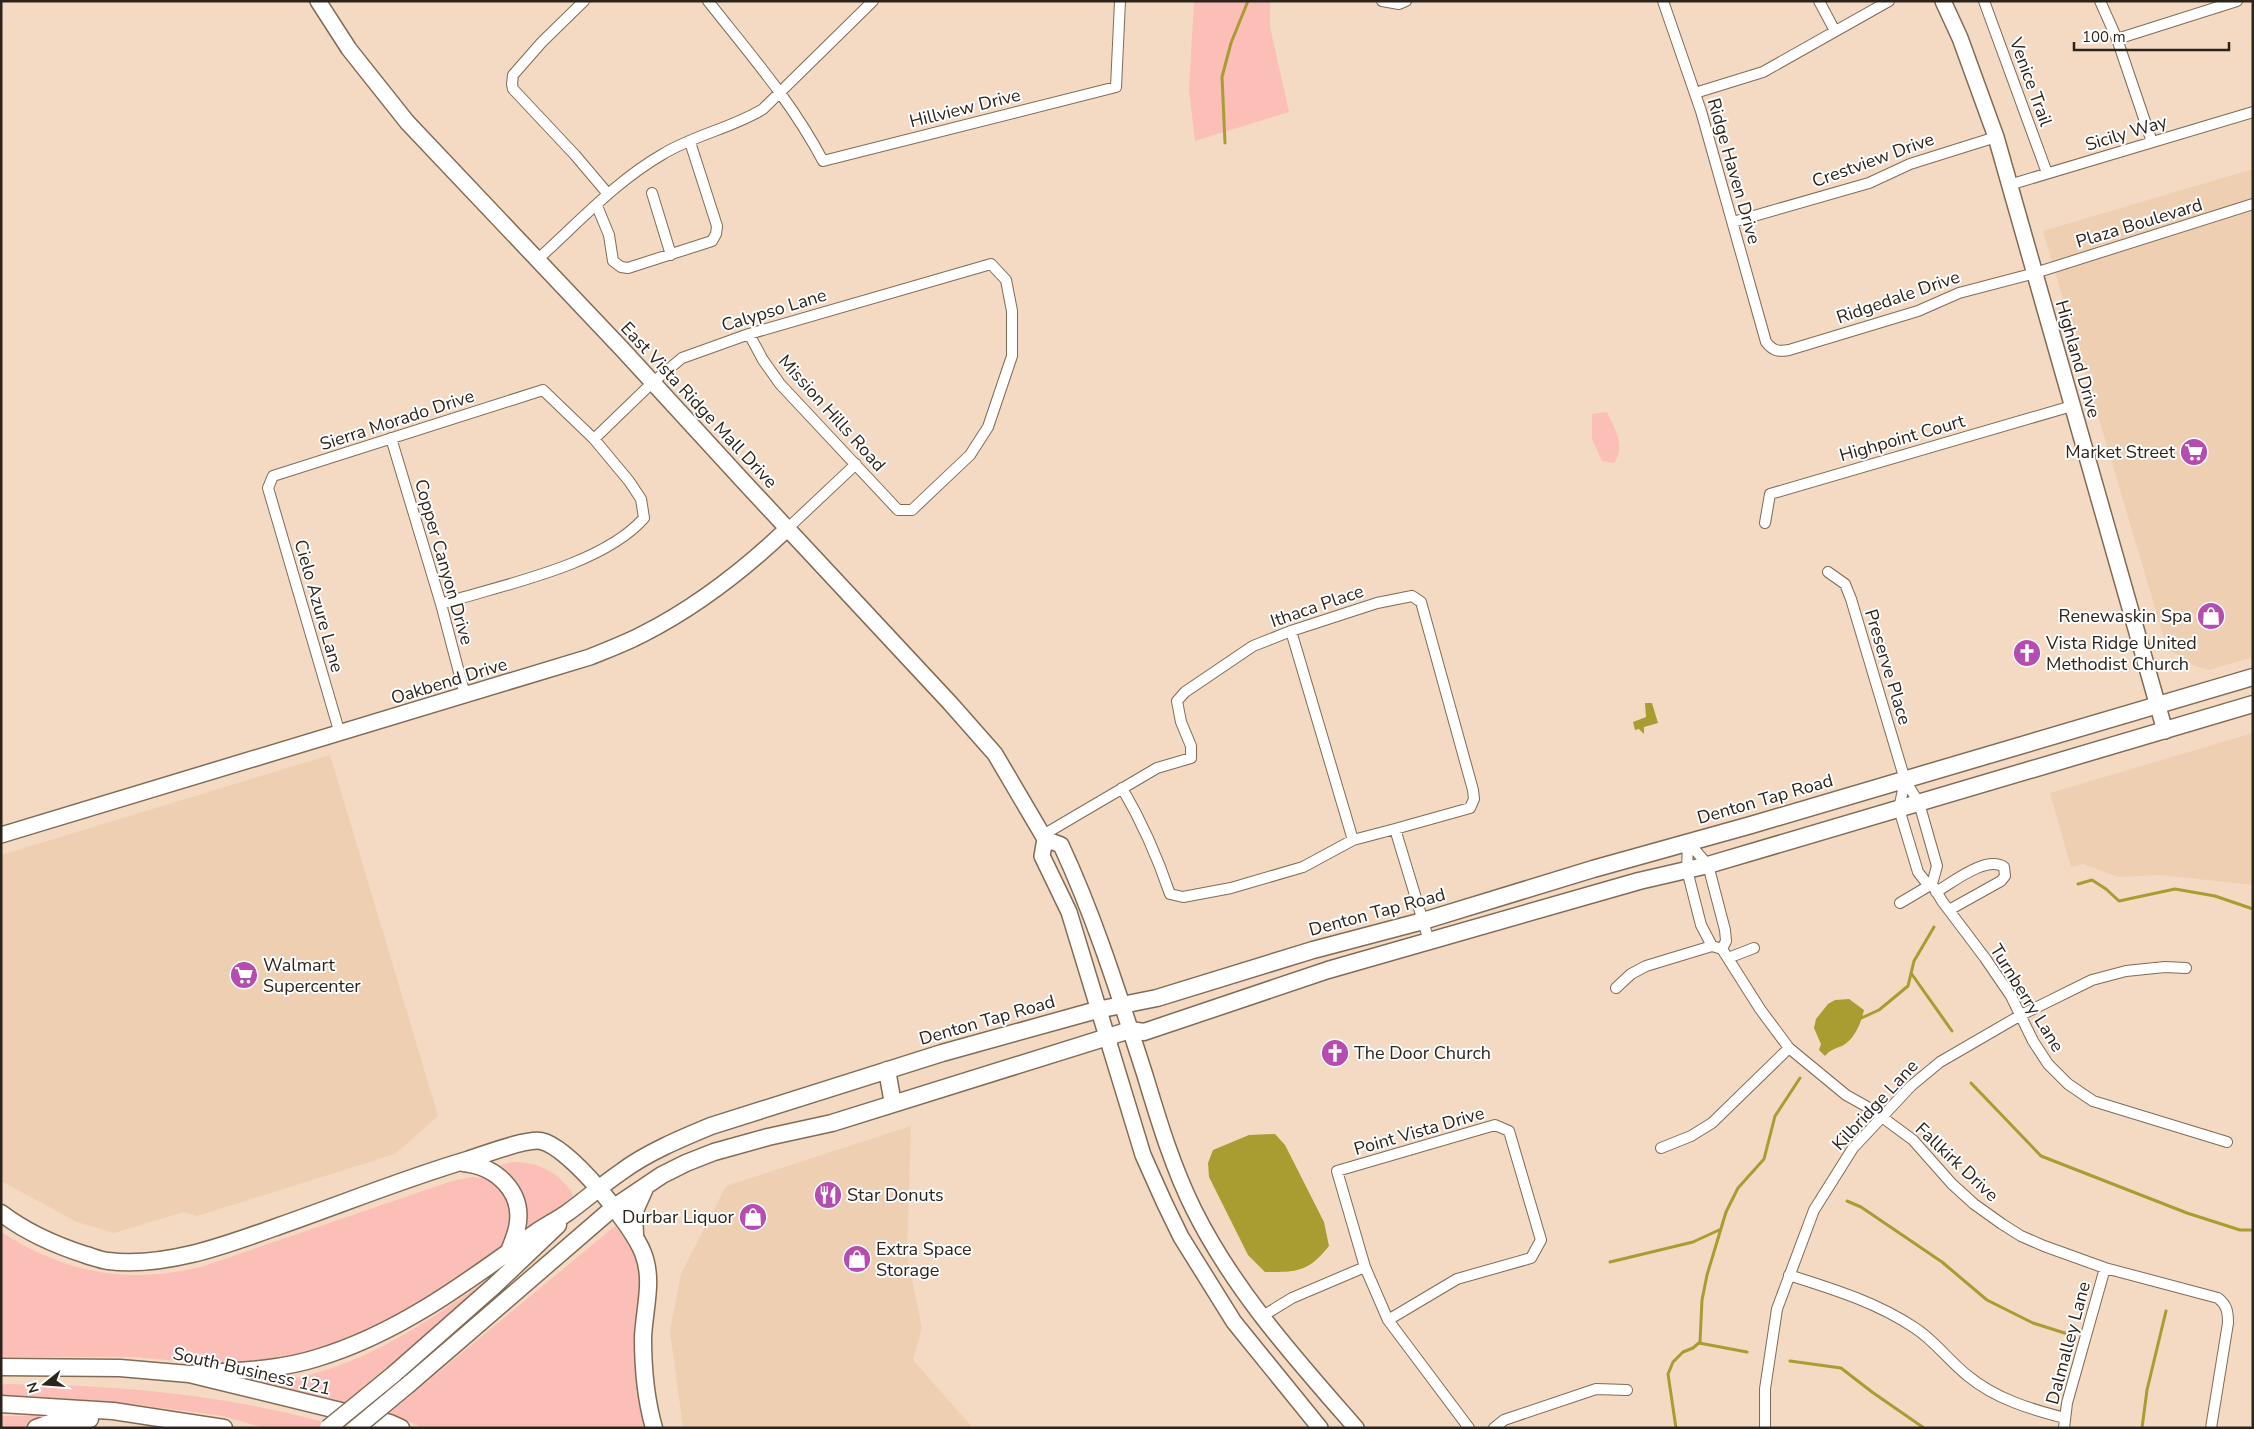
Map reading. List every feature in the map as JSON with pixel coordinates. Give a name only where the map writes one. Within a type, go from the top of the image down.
[{"type":"main road","name":"East Vista Ridge Mall Drive","points":[[318,1],[349,49],[407,122],[654,382],[995,754],[1044,837],[1061,845],[1083,892],[1166,1140],[1194,1209],[1224,1263],[1261,1317],[1356,1428]]},
{"type":"main road","name":"Highland Drive","points":[[1943,1],[1962,43],[1996,137],[2165,730]]},
{"type":"main road","name":"Oakbend Drive","points":[[1,835],[590,657],[643,634],[732,577],[764,551],[788,528]]},
{"type":"main road","name":"Denton Tap Road","points":[[567,1213],[619,1173],[678,1139],[711,1126],[887,1070],[1097,1010],[1157,998],[1313,950],[1423,921],[2253,677]]},
{"type":"main road","points":[[356,1428],[613,1208],[647,1184],[714,1152],[832,1123],[1130,1030],[1144,1032],[1328,970],[1639,881],[1708,865],[2250,704]]},
{"type":"main road","name":"East Vista Ridge Mall Drive","points":[[1044,837],[1042,856],[1069,912],[1097,1010],[1143,1155],[1160,1194],[1181,1237],[1234,1322],[1320,1428]]},
{"type":"main road","points":[[887,1070],[893,1104]]},
{"type":"main road","points":[[1,1213],[51,1243],[107,1261],[151,1261],[176,1258],[244,1239],[458,1162],[528,1142],[541,1141],[580,1167],[599,1188],[635,1235],[644,1254],[648,1274],[644,1337],[645,1375],[654,1428]]},
{"type":"main road","points":[[568,1158],[592,1169],[619,1173]]},
{"type":"main road","points":[[458,1162],[478,1165],[494,1172],[504,1182],[516,1201],[518,1227],[508,1254]]},
{"type":"main road","points":[[635,1235],[634,1213],[647,1184]]},
{"type":"main road","points":[[189,1374],[260,1369],[316,1359],[358,1343],[403,1322],[433,1304],[567,1213]]},
{"type":"main road","points":[[328,1428],[394,1374],[553,1232],[567,1213]]},
{"type":"main road","points":[[1234,1322],[1261,1317]]},
{"type":"main road","name":"South Business 121","points":[[1,1367],[120,1368],[189,1374],[390,1423],[401,1428]]},
{"type":"main road","points":[[1,1404],[113,1411],[224,1428]]},
{"type":"main road","points":[[36,1428],[58,1420],[102,1419],[113,1411]]},
{"type":"street","points":[[584,1],[542,42],[513,75],[512,84],[513,89],[575,155],[608,194]]},
{"type":"street","points":[[708,1],[782,92]]},
{"type":"street","points":[[538,260],[624,180],[664,153],[744,121],[763,108],[782,92],[873,1]]},
{"type":"street","name":"Hillview Drive","points":[[782,92],[808,132],[823,161],[1116,87],[1120,1]]},
{"type":"street","points":[[1382,1],[1399,4],[1406,1]]},
{"type":"street","name":"Ridge Haven Drive","points":[[1664,1],[1695,93],[1766,342],[1772,350]]},
{"type":"street","points":[[1819,1],[1835,31]]},
{"type":"street","points":[[1695,93],[1764,72],[1889,1]]},
{"type":"street","name":"Venice Trail","points":[[1984,1],[2047,173]]},
{"type":"street","points":[[2100,1],[2117,39],[2152,142]]},
{"type":"street","points":[[2117,39],[2237,1]]},
{"type":"street","name":"Sicily Way","points":[[2009,185],[2253,112]]},
{"type":"street","name":"Crestview Drive","points":[[1733,222],[1870,183],[1910,164],[1996,137]]},
{"type":"street","points":[[597,206],[609,235],[615,264],[628,268],[712,241],[717,226],[690,142]]},
{"type":"street","points":[[652,193],[671,255]]},
{"type":"street","name":"Plaza Boulevard","points":[[2035,273],[2253,204]]},
{"type":"street","name":"Calypso Lane","points":[[594,439],[682,358],[749,334],[991,264],[1006,280],[1012,311],[1012,356],[988,427],[970,455],[912,510],[898,510]]},
{"type":"street","name":"Ridgedale Drive","points":[[1772,350],[1780,352],[1789,350],[1918,311],[1958,293],[2035,273]]},
{"type":"street","name":"Mission Hills Road","points":[[749,334],[763,360],[780,384],[898,510]]},
{"type":"street","name":"Sierra Morado Drive","points":[[268,488],[273,476],[543,390],[594,439]]},
{"type":"street","name":"Highpoint Court","points":[[1765,523],[1770,494],[2072,406]]},
{"type":"street","name":"Copper Canyon Drive","points":[[391,438],[441,604],[465,695]]},
{"type":"street","points":[[441,604],[556,569],[582,559],[633,530],[644,518],[641,499],[594,439]]},
{"type":"street","name":"Oakbend Drive","points":[[788,528],[856,464]]},
{"type":"street","name":"Cielo Azure Lane","points":[[268,488],[340,734]]},
{"type":"street","name":"Preserve Place","points":[[1828,572],[1845,584],[1851,599],[1905,780]]},
{"type":"street","name":"Ithaca Place","points":[[1044,837],[1122,788],[1158,768],[1191,758],[1191,746],[1181,722],[1177,701],[1185,692],[1253,646],[1291,631],[1377,603],[1412,596],[1421,602],[1474,799],[1470,808],[1395,829]]},
{"type":"street","points":[[1291,631],[1353,840]]},
{"type":"street","points":[[1905,780],[1919,803],[1937,866],[1934,888]]},
{"type":"street","name":"Turnberry Lane","points":[[1905,780],[1899,809],[1918,872],[1934,888],[2011,996],[2033,1041],[2048,1064],[2068,1084],[2093,1102],[2227,1142]]},
{"type":"street","points":[[1122,788],[1141,820],[1158,859],[1170,894],[1183,897],[1231,888],[1303,867],[1353,840],[1395,829],[1429,941]]},
{"type":"street","points":[[1688,842],[1708,865],[1725,930],[1725,954]]},
{"type":"street","points":[[1688,842],[1687,870],[1702,925],[1712,946],[1725,954],[1754,948]]},
{"type":"street","points":[[1900,903],[1984,864],[1998,863],[2004,867],[2005,876],[2001,881],[1949,910]]},
{"type":"street","points":[[1616,988],[1631,974],[1646,966],[1712,946]]},
{"type":"street","name":"Fallkirk Drive","points":[[1725,954],[1760,1009],[1789,1048],[1840,1090],[1913,1140],[1952,1184],[1974,1204],[2002,1224],[2044,1246],[2105,1268],[2218,1298],[2224,1303],[2228,1310],[2228,1323],[2211,1428]]},
{"type":"street","name":"Kilbridge Lane","points":[[1765,1428],[1765,1389],[1777,1309],[1814,1210],[1853,1148],[1911,1086],[1940,1062],[2021,1015],[2092,980],[2126,972],[2165,967],[2186,968]]},
{"type":"street","points":[[1661,1148],[1691,1136],[1712,1122],[1789,1048]]},
{"type":"street","name":"Point Vista Drive","points":[[1365,1268],[1338,1171],[1495,1125],[1509,1131],[1541,1240],[1530,1258],[1457,1280],[1388,1320]]},
{"type":"street","points":[[1261,1317],[1292,1298],[1365,1268],[1388,1320],[1469,1428]]},
{"type":"street","name":"Dalmalley Lane","points":[[2064,1423],[2105,1268]]},
{"type":"street","points":[[1789,1275],[1827,1286],[1888,1311],[1916,1329],[1968,1376],[1998,1396],[2064,1423]]},
{"type":"street","points":[[1494,1428],[1504,1420],[1596,1390],[1627,1390]]},
{"type":"shaded area","points":[[1194,1],[1270,1],[1270,27],[1289,112],[1195,141],[1189,90]]},
{"type":"shaded area","points":[[2253,169],[2253,657],[2209,670],[2195,666],[2167,648],[2043,231]]},
{"type":"shaded area","points":[[1607,412],[1616,431],[1619,444],[1619,450],[1614,463],[1602,461],[1592,439],[1592,414]]},
{"type":"shaded area","points":[[1645,703],[1652,703],[1658,723],[1644,727],[1644,734],[1639,729],[1635,730],[1633,722],[1646,717]]},
{"type":"shaded area","points":[[2253,733],[2253,885],[2160,875],[2118,877],[2083,864],[2071,867],[2050,793]]},
{"type":"shaded area","points":[[330,755],[438,1116],[395,1154],[197,1216],[184,1212],[114,1233],[77,1222],[1,1181],[1,855]]},
{"type":"shaded area","points":[[1849,999],[1864,1010],[1859,1025],[1847,1043],[1830,1051],[1825,1056],[1819,1050],[1821,1044],[1814,1028],[1816,1019],[1828,1004],[1835,1000]]},
{"type":"shaded area","points":[[911,1126],[907,1254],[922,1329],[913,1360],[973,1428],[683,1428],[670,1331],[681,1274],[726,1186]]},
{"type":"shaded area","points":[[1275,1134],[1285,1145],[1324,1222],[1329,1246],[1322,1255],[1308,1266],[1286,1272],[1265,1272],[1248,1255],[1209,1177],[1208,1163],[1213,1150],[1249,1135]]},
{"type":"shaded area","points":[[512,1162],[531,1164],[547,1170],[561,1180],[573,1194],[571,1199],[529,1230],[526,1227],[527,1215],[522,1198],[497,1166]]},
{"type":"shaded area","points":[[472,1177],[484,1178],[496,1184],[510,1202],[513,1220],[505,1244],[485,1261],[403,1316],[306,1357],[235,1366],[133,1357],[1,1357],[1,1232],[50,1258],[99,1272],[124,1275],[150,1275],[176,1272],[204,1266],[452,1181]]},
{"type":"shaded area","points":[[615,1226],[636,1253],[641,1268],[650,1428],[423,1428],[389,1413]]},
{"type":"shaded area","points":[[508,1265],[349,1405],[244,1383],[309,1375],[363,1356],[389,1343],[437,1314]]},
{"type":"shaded area","points":[[1,1385],[89,1386],[169,1393],[248,1405],[328,1423],[322,1428],[265,1428],[223,1416],[138,1405],[75,1399],[1,1397]]},
{"type":"shaded area","points":[[1,1416],[49,1416],[30,1428],[1,1428]]},
{"type":"waterway","points":[[1225,143],[1222,77],[1231,43],[1248,1]]},
{"type":"waterway","points":[[2078,884],[2092,880],[2119,901],[2175,889],[2215,896],[2253,909]]},
{"type":"waterway","points":[[1859,1019],[1879,1010],[1908,986],[1914,961],[1934,927]]},
{"type":"waterway","points":[[1911,973],[1952,1031]]},
{"type":"waterway","points":[[1676,1428],[1668,1374],[1673,1362],[1683,1352],[1693,1348],[1700,1342],[1702,1300],[1707,1275],[1726,1212],[1738,1188],[1764,1159],[1775,1116],[1800,1078]]},
{"type":"waterway","points":[[1971,1083],[2041,1156],[2187,1213],[2240,1230],[2253,1230]]},
{"type":"waterway","points":[[1847,1201],[1861,1207],[1942,1262],[1987,1300],[2033,1323],[2074,1336]]},
{"type":"waterway","points":[[1610,1262],[1693,1242],[1719,1230]]},
{"type":"waterway","points":[[2142,1428],[2147,1390],[2166,1311]]},
{"type":"waterway","points":[[1699,1343],[1747,1352]]},
{"type":"waterway","points":[[1790,1361],[1841,1368],[1924,1428]]},
{"type":"place","name":"Market Street","points":[[2194,452]]},
{"type":"place","name":"Renewaskin Spa","points":[[2211,616]]},
{"type":"place","name":"Vista Ridge United Methodist Church","points":[[2027,653]]},
{"type":"place","name":"Walmart Supercenter","points":[[244,975]]},
{"type":"place","name":"The Door Church","points":[[1335,1053]]},
{"type":"place","name":"Star Donuts","points":[[828,1195]]},
{"type":"place","name":"Durbar Liquor","points":[[753,1217]]},
{"type":"place","name":"Extra Space Storage","points":[[857,1259]]}]
